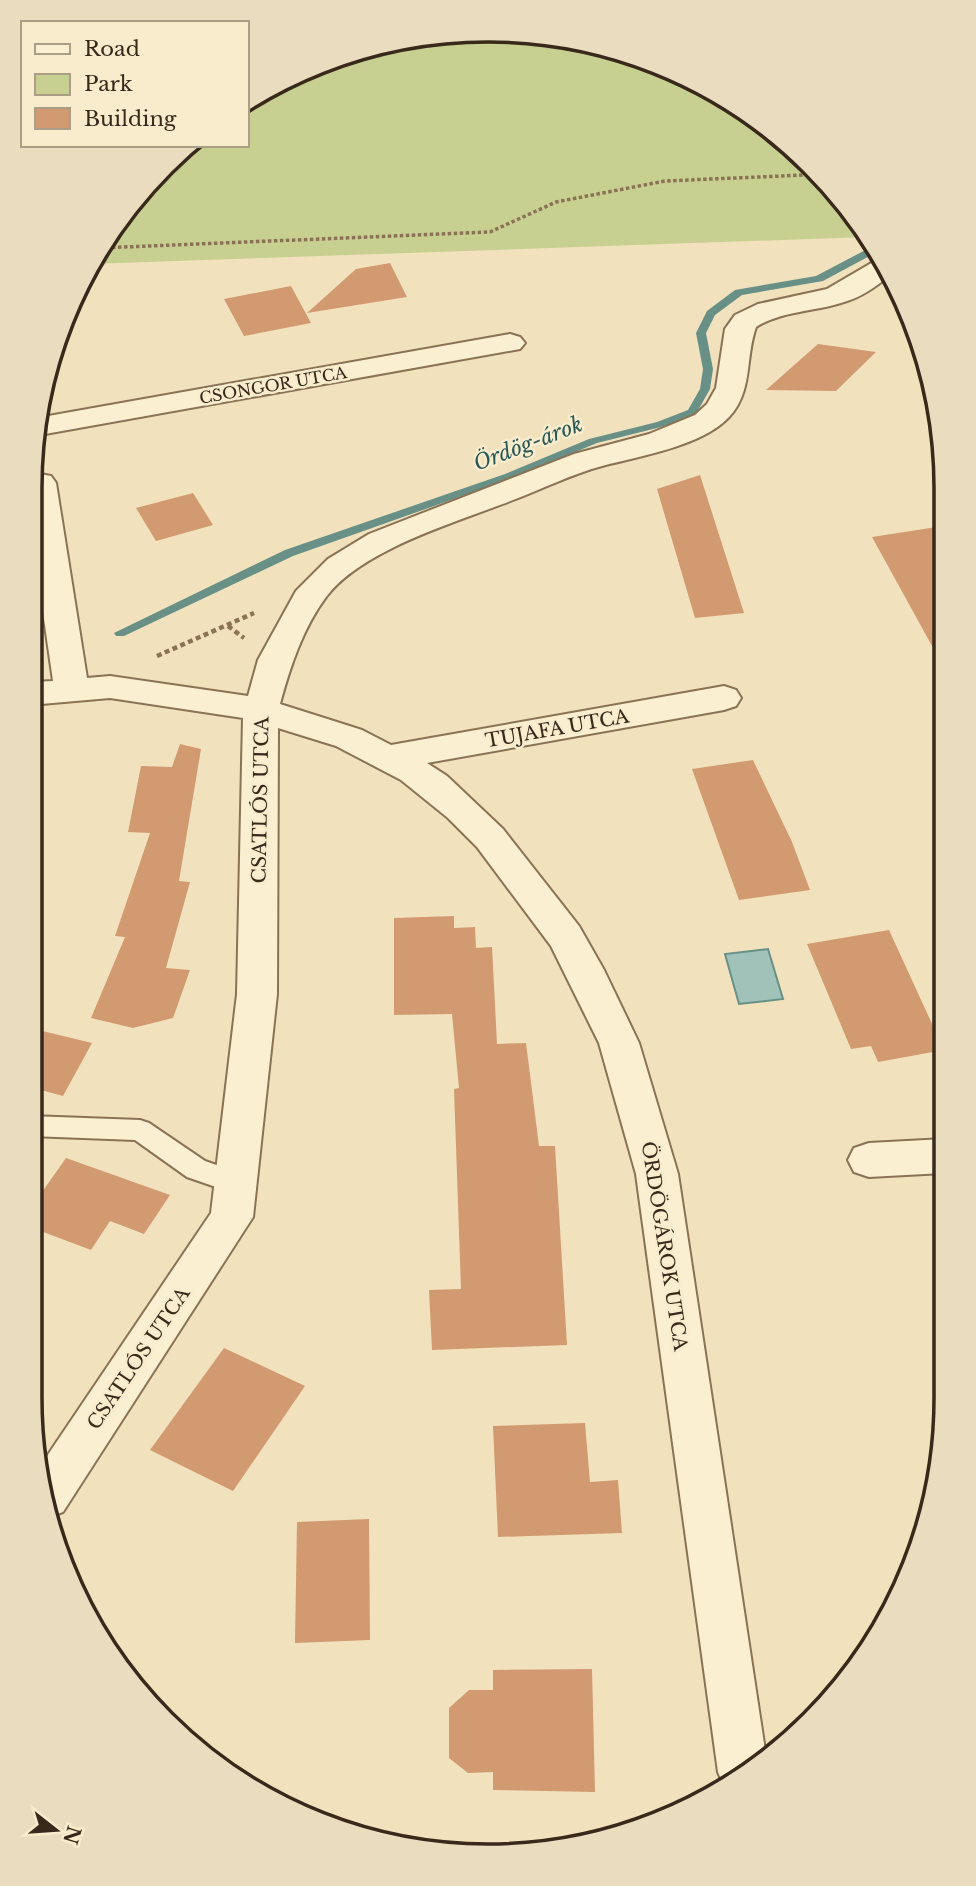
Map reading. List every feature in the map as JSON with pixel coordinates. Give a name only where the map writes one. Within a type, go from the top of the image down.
[{"type":"street","name":"CSATLÓS UTCA","points":[[52,1488],[232,1217],[257,994],[261,710],[275,660],[313,591],[340,566],[380,541],[585,461],[660,441],[706,422],[720,409],[731,388],[740,329],[744,320],[849,290],[877,270]]},
{"type":"street","name":"CSONGOR UTCA","points":[[47,426],[510,343]]},
{"type":"street","points":[[42,496],[71,688]]},
{"type":"street","name":"ÖRDÖGÁROK UTCA","points":[[42,692],[110,687],[261,710],[329,730],[390,758],[434,785],[461,808],[489,838],[565,936],[585,970],[618,1043],[657,1174],[742,1765]]},
{"type":"street","name":"TUJAFA UTCA","points":[[390,758],[724,698]]},
{"type":"street","points":[[869,1160],[934,1157]]},
{"type":"lane","points":[[42,1126],[140,1130],[196,1169],[236,1183]]},
{"type":"path","points":[[113,247],[491,232],[556,202],[665,181],[807,177]]},
{"type":"path","points":[[155,657],[276,603],[313,591]]},
{"type":"green space","points":[[459,43],[517,43],[575,51],[631,66],[685,88],[736,117],[782,153],[823,194],[857,237],[103,264],[134,216],[201,147],[248,147],[248,112],[291,88],[345,66],[401,51]]},
{"type":"water","points":[[768,949],[783,999],[739,1004],[725,954]]},
{"type":"building","points":[[390,263],[407,297],[307,313],[356,269]]},
{"type":"building","points":[[291,286],[311,323],[244,336],[224,299]]},
{"type":"building","points":[[818,344],[876,352],[836,391],[766,390]]},
{"type":"building","points":[[700,475],[744,613],[695,618],[657,489]]},
{"type":"building","points":[[193,493],[213,525],[156,541],[136,508]]},
{"type":"building","points":[[934,527],[934,650],[872,537]]},
{"type":"building","points":[[180,744],[201,749],[179,881],[190,882],[166,968],[190,970],[173,1018],[133,1028],[91,1018],[125,937],[115,936],[150,833],[128,832],[141,766],[172,767]]},
{"type":"building","points":[[753,760],[792,842],[810,890],[739,900],[692,769]]},
{"type":"building","points":[[454,916],[454,928],[475,927],[476,948],[492,947],[497,1044],[526,1043],[539,1146],[555,1146],[567,1345],[432,1350],[429,1290],[461,1289],[454,1089],[459,1088],[452,1014],[394,1015],[394,918]]},
{"type":"building","points":[[889,930],[934,1028],[934,1052],[878,1062],[871,1046],[851,1049],[807,944]]},
{"type":"building","points":[[42,1031],[92,1043],[63,1096],[42,1090]]},
{"type":"building","points":[[66,1158],[170,1195],[144,1234],[110,1221],[91,1250],[42,1232],[42,1192]]},
{"type":"building","points":[[224,1348],[305,1386],[233,1491],[150,1450]]},
{"type":"building","points":[[585,1423],[590,1482],[618,1480],[622,1533],[498,1537],[493,1426]]},
{"type":"building","points":[[369,1519],[370,1640],[295,1643],[297,1522]]},
{"type":"building","points":[[592,1669],[595,1792],[493,1790],[493,1772],[468,1773],[449,1758],[449,1708],[469,1690],[493,1690],[493,1670]]},
{"type":"waterway","name":"Ördög-árok","points":[[120,633],[289,553],[509,476],[593,441],[661,424],[692,412],[705,389],[708,369],[701,333],[711,313],[739,292],[819,279],[867,253]]}]
